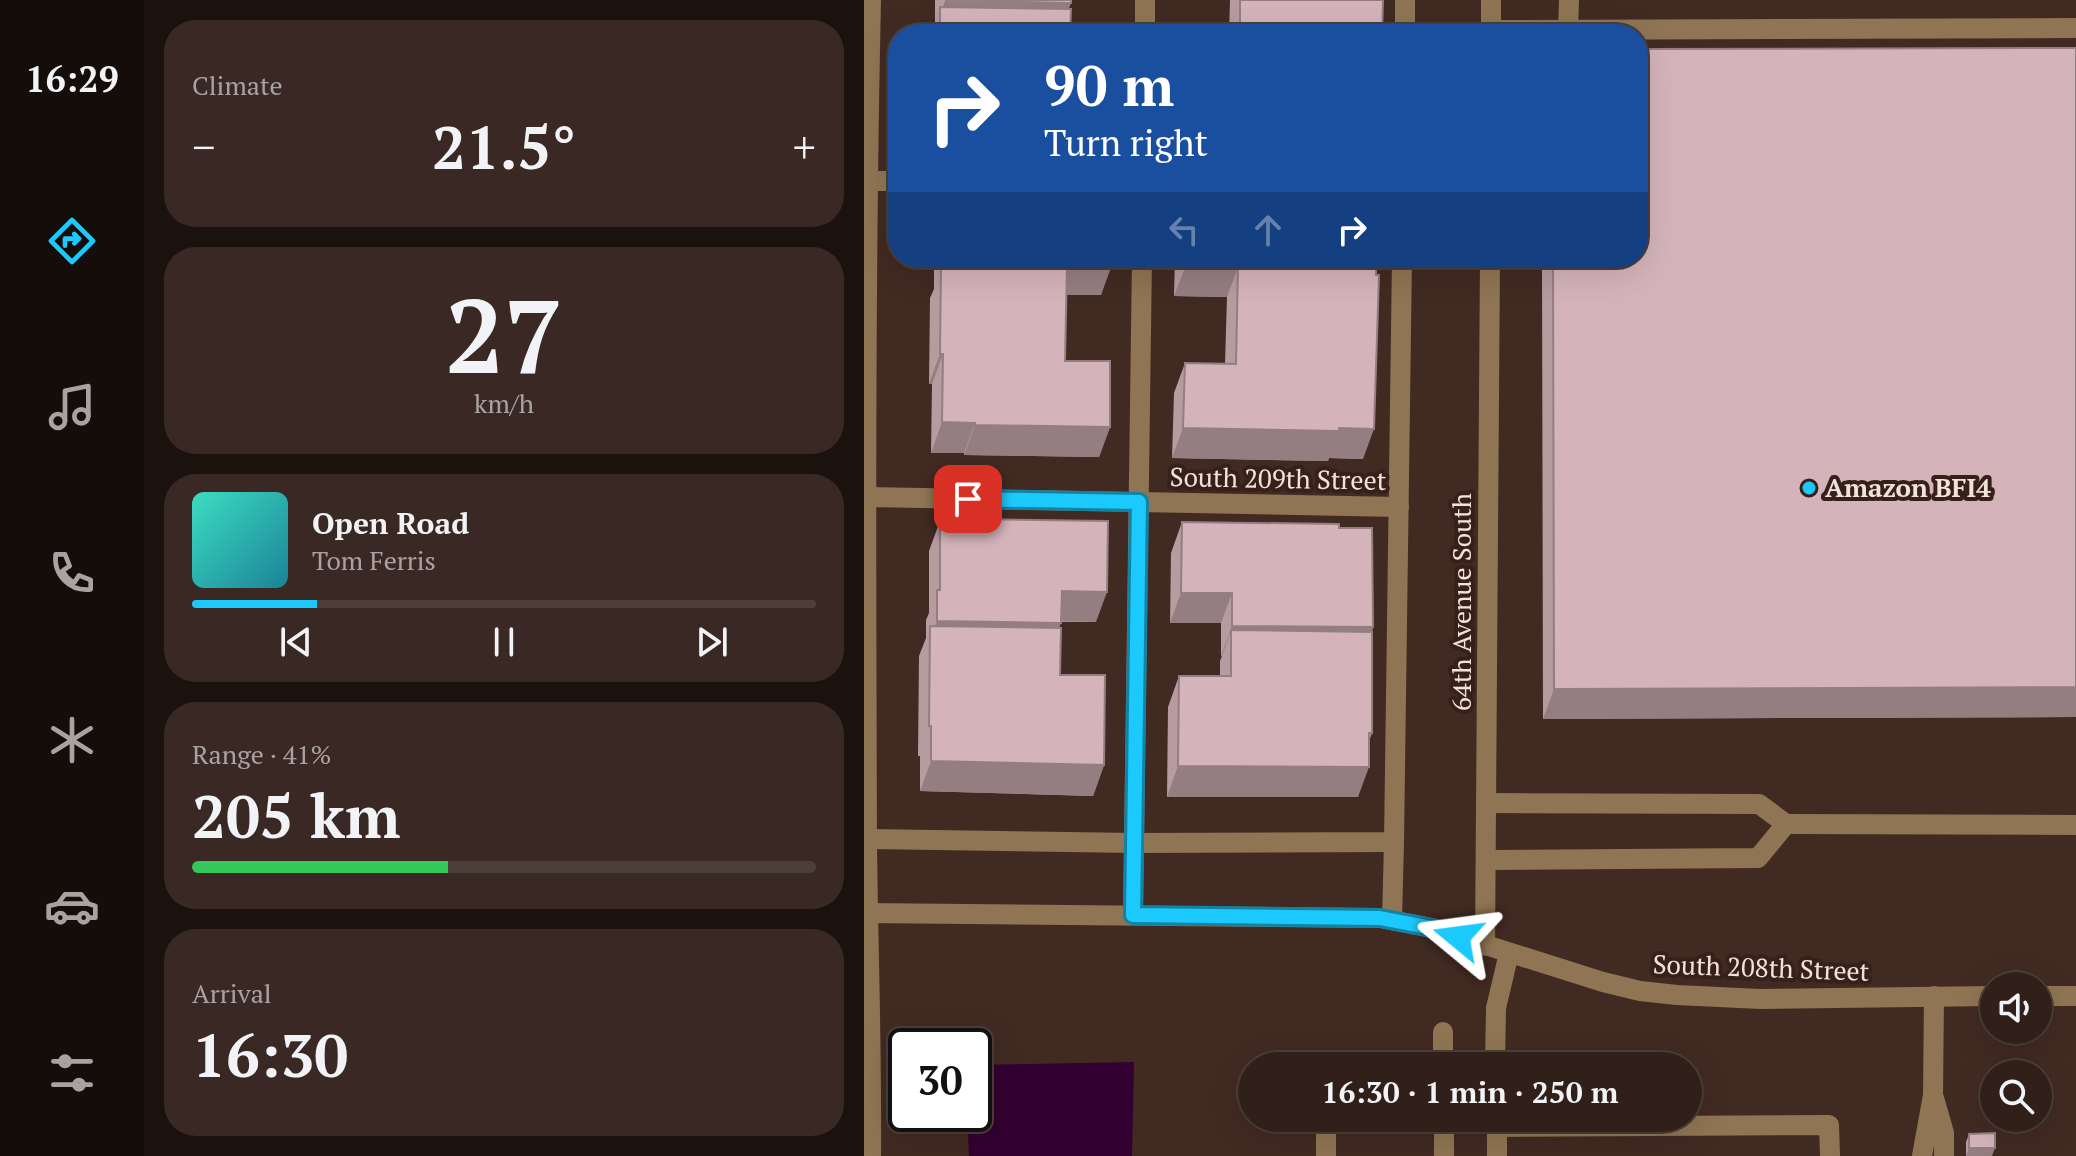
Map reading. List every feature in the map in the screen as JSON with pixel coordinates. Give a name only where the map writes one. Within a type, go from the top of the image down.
[{"type":"street","points":[[871,0],[866,172],[866,913],[872,1041],[871,1156]]},
{"type":"street","points":[[1145,0],[1145,24]]},
{"type":"street","points":[[1405,0],[1405,24]]},
{"type":"street","points":[[1492,24],[1493,0]]},
{"type":"street","points":[[1568,24],[1569,0]]},
{"type":"street","points":[[1648,30],[2076,28]]},
{"type":"street","points":[[866,172],[888,178]]},
{"type":"street","points":[[1133,915],[1142,268]]},
{"type":"street","points":[[1392,920],[1402,268]]},
{"type":"street","name":"64th Avenue South","points":[[1485,946],[1490,268]]},
{"type":"street","name":"South 209th Street","points":[[867,497],[1399,507]]},
{"type":"street","points":[[1486,803],[1759,804],[1786,824],[2076,825]]},
{"type":"street","points":[[1486,860],[1758,858],[1786,824]]},
{"type":"street","points":[[867,839],[1134,843],[1394,842]]},
{"type":"street","name":"South 208th Street","points":[[866,913],[1380,918],[1432,928],[1640,991],[1760,999],[1980,996]]},
{"type":"street","points":[[1495,1052],[1496,1008],[1509,953]]},
{"type":"street","points":[[1922,1156],[1933,1095],[1934,996]]},
{"type":"street","points":[[2052,996],[2076,996]]},
{"type":"street","points":[[1443,1032],[1443,1052]]},
{"type":"street","points":[[1933,1095],[1944,1133],[1944,1156]]},
{"type":"street","points":[[1702,1124],[1829,1125],[1830,1156]]},
{"type":"street","points":[[1326,1132],[1326,1156]]},
{"type":"street","points":[[1444,1132],[1444,1156]]},
{"type":"street","points":[[1497,1132],[1497,1156]]},
{"type":"shaded area","points":[[1134,1062],[1132,1156],[969,1156],[968,1132],[992,1132],[992,1065]]},
{"type":"building","points":[[945,0],[1071,0],[1071,3]]},
{"type":"building","points":[[1240,0],[1383,0],[1382,24],[1240,24]]},
{"type":"building","points":[[940,7],[1071,9],[1070,24],[940,24]]},
{"type":"building","name":"Amazon BFI4","points":[[2076,48],[2076,687],[1554,689],[1553,268],[1648,268],[1648,49]]},
{"type":"building","points":[[941,268],[1067,268],[1065,361],[1110,361],[1110,427],[942,422]]},
{"type":"building","points":[[1238,268],[1376,268],[1376,275],[1379,275],[1374,429],[1183,428],[1185,363],[1236,364]]},
{"type":"building","points":[[974,519],[1108,521],[1107,592],[1062,591],[1061,623],[937,621],[940,521],[974,522]]},
{"type":"building","points":[[1182,522],[1339,524],[1339,528],[1372,528],[1373,627],[1232,626],[1232,593],[1181,593]]},
{"type":"building","points":[[930,626],[1061,628],[1060,675],[1105,675],[1104,765],[931,761]]},
{"type":"building","points":[[1231,630],[1372,632],[1369,767],[1178,766],[1179,676],[1231,676]]},
{"type":"building","points":[[1995,1133],[1995,1148],[1969,1148],[1969,1134]]},
{"type":"place","name":"Amazon BFI4","points":[[1809,488]]},
{"type":"route","points":[[968,499],[1139,502],[1133,915],[1380,918],[1432,928],[1458,937]]}]
